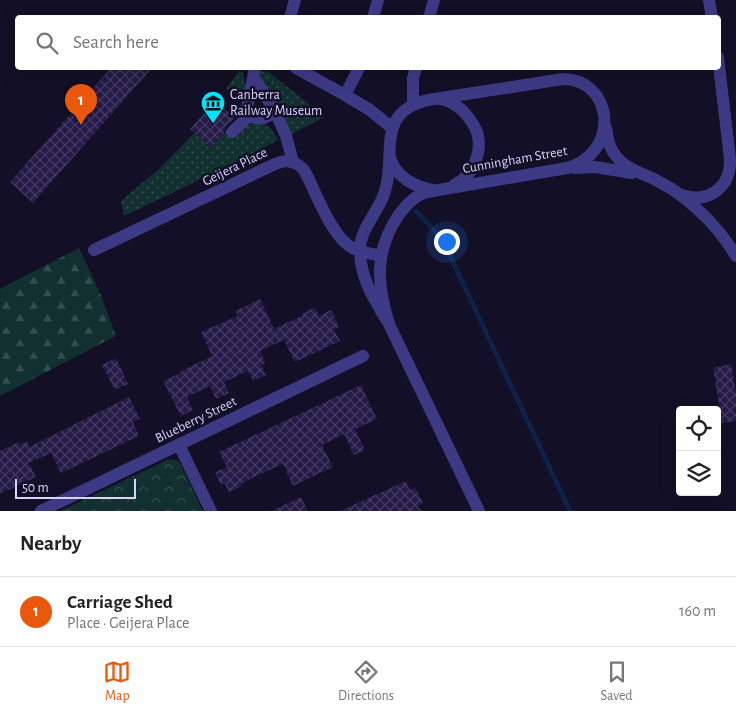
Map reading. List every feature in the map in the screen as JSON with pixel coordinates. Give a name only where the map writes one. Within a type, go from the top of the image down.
[{"type":"street","points":[[291,15],[295,0]]},
{"type":"street","points":[[375,15],[378,0]]},
{"type":"street","points":[[430,15],[434,0]]},
{"type":"street","points":[[709,0],[712,15]]},
{"type":"street","points":[[300,70],[370,110],[392,128]]},
{"type":"street","points":[[345,95],[358,70]]},
{"type":"street","points":[[415,70],[413,78],[413,104],[563,79],[582,83],[599,100],[603,109],[610,145],[616,157],[630,169],[651,178],[691,202],[708,218],[736,256]]},
{"type":"street","points":[[678,193],[694,198],[707,196],[722,186],[730,171],[720,70]]},
{"type":"street","points":[[254,73],[286,136],[293,162],[304,170],[334,230],[345,242],[355,249],[381,256]]},
{"type":"street","points":[[249,116],[247,108],[254,73]]},
{"type":"street","points":[[435,99],[450,102],[461,109],[470,119],[477,133],[478,153],[472,168],[464,179],[449,187]]},
{"type":"street","name":"Cunningham Street","points":[[413,104],[400,115],[392,128],[386,191],[364,232],[360,250],[362,270],[374,299],[389,324],[478,511]]},
{"type":"street","points":[[249,116],[258,119],[265,118],[274,111]]},
{"type":"street","points":[[232,132],[249,116]]},
{"type":"street","name":"Cunningham Street","points":[[389,324],[381,295],[379,275],[381,256],[390,228],[404,207],[422,193],[433,190],[566,168],[578,164],[586,160],[598,146],[604,133],[605,118]]},
{"type":"street","points":[[389,148],[392,163],[398,172],[414,185],[433,190]]},
{"type":"street","name":"Geijera Place","points":[[94,250],[275,164],[284,161],[293,162]]},
{"type":"street","points":[[566,168],[595,167],[612,169],[651,178]]},
{"type":"street","name":"Blueberry Street","points":[[41,511],[363,356]]},
{"type":"street","points":[[179,445],[211,511]]},
{"type":"green space","points":[[239,71],[243,73],[246,90],[244,98],[226,89]]},
{"type":"green space","points":[[260,71],[269,72],[325,117],[291,134],[259,77]]},
{"type":"green space","points":[[256,123],[267,125],[278,140],[124,216],[121,201],[160,168],[194,133],[211,148],[228,129]]},
{"type":"green space","points":[[79,248],[100,293],[116,336],[0,396],[0,289]]},
{"type":"green space","points":[[167,460],[178,461],[181,465],[203,511],[60,511]]},
{"type":"building","points":[[109,70],[150,70],[33,203],[10,182]]},
{"type":"building","name":"Canberra Railway Museum","points":[[216,100],[235,118],[226,126],[224,133],[211,148],[190,129]]},
{"type":"building","points":[[260,299],[274,329],[315,307],[319,316],[331,310],[339,327],[334,329],[340,341],[295,362],[284,340],[260,351],[266,363],[261,365],[266,375],[253,381],[248,371],[224,382],[229,393],[216,399],[210,386],[187,397],[193,410],[181,416],[163,381],[212,356],[201,332],[238,316],[235,311]]},
{"type":"building","points":[[116,358],[128,384],[115,390],[102,365]]},
{"type":"building","points":[[731,364],[736,392],[736,421],[722,423],[721,406],[719,406],[713,368]]},
{"type":"building","points":[[361,385],[377,419],[355,429],[365,450],[354,455],[344,434],[322,445],[333,467],[293,486],[283,464],[252,478],[241,484],[242,486],[229,492],[224,483],[221,485],[215,472],[227,467],[219,452]]},
{"type":"building","points":[[129,397],[140,419],[133,422],[139,436],[61,473],[51,453],[29,463],[36,477],[0,494],[0,451],[19,442],[20,445],[27,441],[29,447]]},
{"type":"building","points":[[406,481],[410,490],[415,487],[423,503],[418,506],[421,511],[340,511]]},
{"type":"building","points":[[301,497],[308,511],[271,511]]},
{"type":"waterway","points":[[416,211],[442,239],[570,511]]},
{"type":"place","name":"Canberra Railway Museum","points":[[213,124]]},
{"type":"place","name":"Carriage Shed","points":[[81,125]]}]
